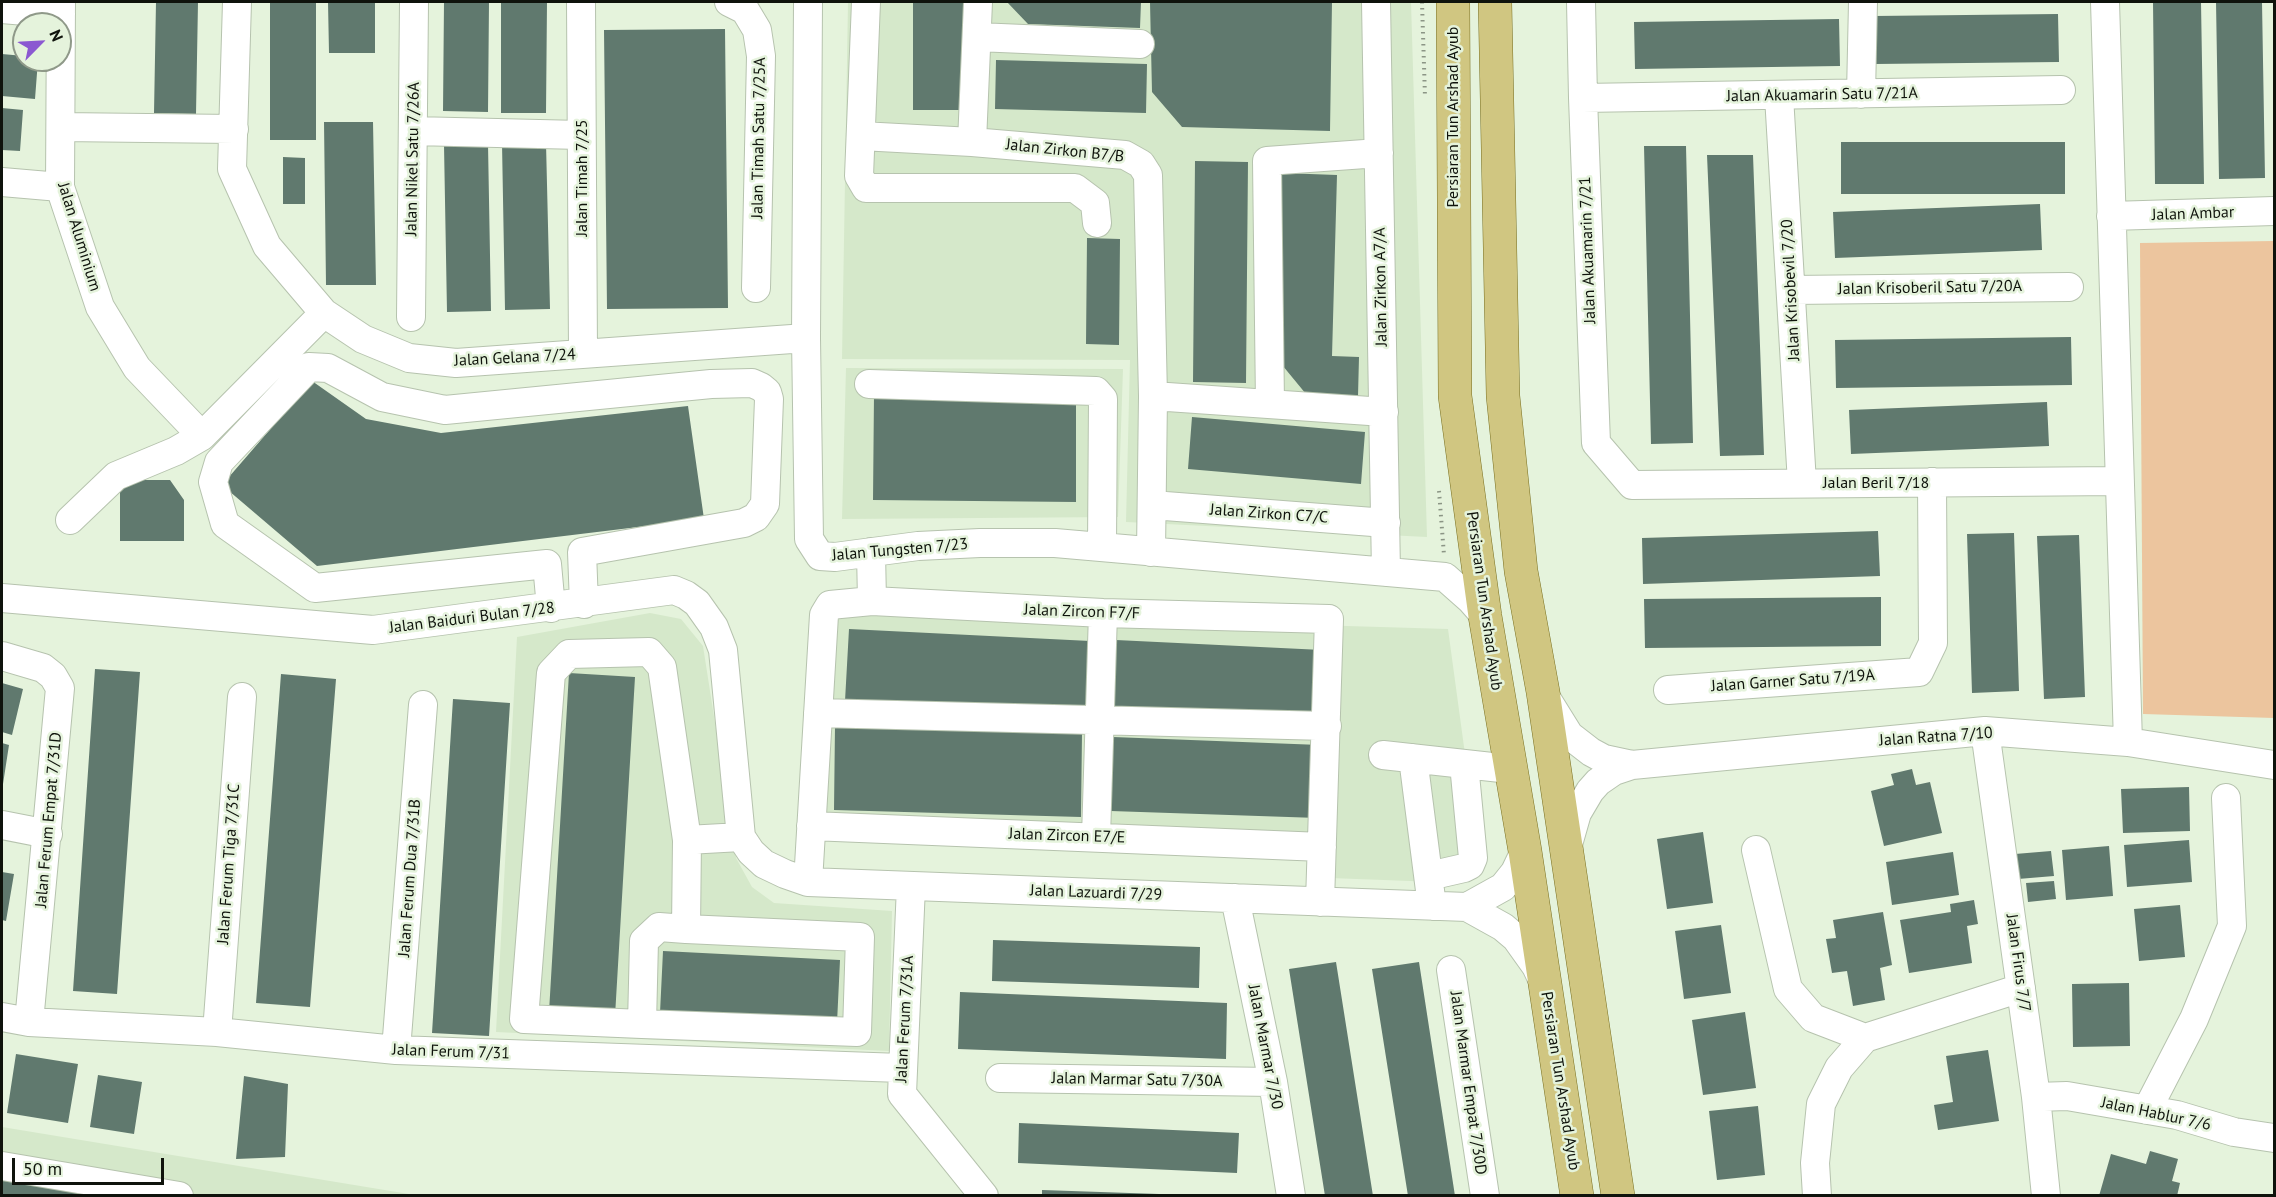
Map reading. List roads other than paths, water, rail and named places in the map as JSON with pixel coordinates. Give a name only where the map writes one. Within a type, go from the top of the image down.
[{"type":"main road","name":"Persiaran Tun Arshad Ayub","points":[[1453,2],[1455,396],[1485,616],[1525,851],[1577,1196]]},
{"type":"main road","points":[[1496,2],[1503,396],[1521,571],[1543,692],[1618,1196]]},
{"type":"street","name":"Jalan Gelana 7/24","points":[[237,2],[232,168],[267,246],[324,314],[363,339],[409,358],[456,363],[806,338]]},
{"type":"street","name":"Jalan Nikel Satu 7/26A","points":[[411,316],[414,2]]},
{"type":"street","name":"Jalan Timah 7/25","points":[[581,2],[583,354]]},
{"type":"street","name":"Jalan Timah Satu 7/25A","points":[[729,2],[745,10],[757,30],[761,56],[756,288]]},
{"type":"street","name":"Jalan Tungsten 7/23","points":[[808,2],[806,338],[809,539],[820,556],[835,557],[918,546],[1055,543],[1445,577]]},
{"type":"street","points":[[866,2],[859,176],[866,189],[1075,188],[1095,203],[1097,223]]},
{"type":"street","points":[[972,141],[978,2]]},
{"type":"street","name":"Jalan Zirkon A7/A","points":[[1376,2],[1386,572]]},
{"type":"street","name":"Jalan Akuamarin 7/21","points":[[1581,2],[1596,443],[1632,485]]},
{"type":"street","points":[[1861,94],[1863,2]]},
{"type":"street","points":[[2105,2],[2128,742]]},
{"type":"street","points":[[2,9],[61,8]]},
{"type":"street","name":"Jalan Aluminium","points":[[61,8],[60,187],[100,307],[137,368],[202,436]]},
{"type":"street","points":[[977,37],[1140,44]]},
{"type":"street","name":"Jalan Akuamarin Satu 7/21A","points":[[1583,98],[2061,90]]},
{"type":"street","name":"Jalan Krisobevil 7/20","points":[[1779,96],[1802,483]]},
{"type":"street","points":[[61,127],[234,129]]},
{"type":"street","points":[[413,131],[581,135]]},
{"type":"street","name":"Jalan Zirkon B7/B","points":[[861,136],[972,141],[1125,155],[1142,164],[1148,175],[1153,396],[1151,552]]},
{"type":"street","points":[[1270,404],[1267,161],[1379,153]]},
{"type":"street","points":[[2,182],[60,187]]},
{"type":"street","name":"Jalan Ambar","points":[[2111,216],[2274,211]]},
{"type":"street","name":"Jalan Krisoberil Satu 7/20A","points":[[1791,290],[2069,287]]},
{"type":"street","points":[[70,520],[116,476],[176,451],[202,436],[324,314]]},
{"type":"street","points":[[551,608],[547,564],[315,588],[225,524],[213,482],[219,462],[309,367],[328,368],[382,398],[445,410],[711,384],[752,383],[767,392],[770,399],[765,504],[756,517],[744,523],[582,552],[584,604]]},
{"type":"street","points":[[869,384],[1096,392],[1103,399],[1102,548]]},
{"type":"street","points":[[1153,396],[1384,412]]},
{"type":"street","name":"Jalan Beril 7/18","points":[[1632,485],[2119,481]]},
{"type":"street","name":"Jalan Garner Satu 7/19A","points":[[1668,690],[1919,672],[1933,643],[1932,483]]},
{"type":"street","name":"Jalan Zirkon C7/C","points":[[1152,505],[1386,523]]},
{"type":"street","points":[[1474,540],[1466,556],[1445,577],[1485,616]]},
{"type":"street","points":[[871,552],[872,601]]},
{"type":"street","name":"Jalan Baiduri Bulan 7/28","points":[[2,598],[373,630],[584,604],[674,590],[697,603],[714,627],[723,650],[741,837]]},
{"type":"street","name":"Jalan Zircon F7/F","points":[[808,882],[824,615],[830,605],[872,601],[1103,613],[1329,619],[1320,902]]},
{"type":"street","points":[[1096,837],[1103,613]]},
{"type":"street","points":[[642,1024],[644,941],[659,927],[686,929],[860,938],[857,1032],[642,1024],[524,1019],[551,673],[569,654],[649,652],[662,668],[687,840],[686,929]]},
{"type":"street","name":"Jalan Ferum Empat 7/31D","points":[[2,656],[43,668],[53,676],[60,688],[30,1022]]},
{"type":"street","name":"Jalan Ratna 7/10","points":[[1543,692],[1559,723],[1569,735],[1604,759],[1632,765]]},
{"type":"street","name":"Jalan Ferum Tiga 7/31C","points":[[217,1032],[242,697]]},
{"type":"street","name":"Jalan Ferum Dua 7/31B","points":[[396,1050],[423,705]]},
{"type":"street","points":[[818,713],[1327,726]]},
{"type":"street","name":"Jalan Ratna 7/10","points":[[1566,850],[1577,813],[1590,791],[1614,771],[1632,765],[1985,731],[2128,742],[2274,765]]},
{"type":"street","name":"Jalan Firus 7/7","points":[[1985,731],[2036,1097],[2046,1196]]},
{"type":"street","points":[[1383,755],[1510,769]]},
{"type":"street","points":[[1413,758],[1432,906]]},
{"type":"street","points":[[1429,876],[1464,868],[1470,865],[1473,858],[1464,764]]},
{"type":"street","points":[[2147,1110],[2194,1019],[2232,926],[2226,798]]},
{"type":"street","points":[[2,825],[48,834]]},
{"type":"street","name":"Jalan Zircon E7/E","points":[[811,826],[1322,847]]},
{"type":"street","points":[[687,840],[741,837]]},
{"type":"street","name":"Jalan Lazuardi 7/29","points":[[741,837],[751,852],[764,864],[808,882],[1467,907]]},
{"type":"street","points":[[1756,850],[1788,989],[1813,1018],[1865,1038]]},
{"type":"street","points":[[1467,907],[1503,887],[1515,872],[1525,851]]},
{"type":"street","name":"Jalan Ferum 7/31A","points":[[911,886],[901,1068],[902,1094],[984,1196]]},
{"type":"street","name":"Jalan Marmar 7/30","points":[[1235,898],[1273,1083],[1291,1196]]},
{"type":"street","points":[[1467,907],[1503,927],[1516,938],[1536,966],[1546,988]]},
{"type":"street","name":"Jalan Marmar Empat 7/30D","points":[[1451,970],[1485,1196]]},
{"type":"street","points":[[1817,1196],[1815,1163],[1821,1104],[1839,1068],[1865,1038],[2021,988]]},
{"type":"street","name":"Jalan Ferum 7/31","points":[[2,1017],[30,1022],[217,1032],[396,1050],[901,1068]]},
{"type":"street","name":"Jalan Marmar Satu 7/30A","points":[[1000,1078],[1273,1083]]},
{"type":"street","name":"Jalan Hablur 7/6","points":[[2036,1097],[2067,1096],[2177,1115],[2234,1132],[2274,1138]]},
{"type":"street","points":[[2,1166],[179,1196]]}]
